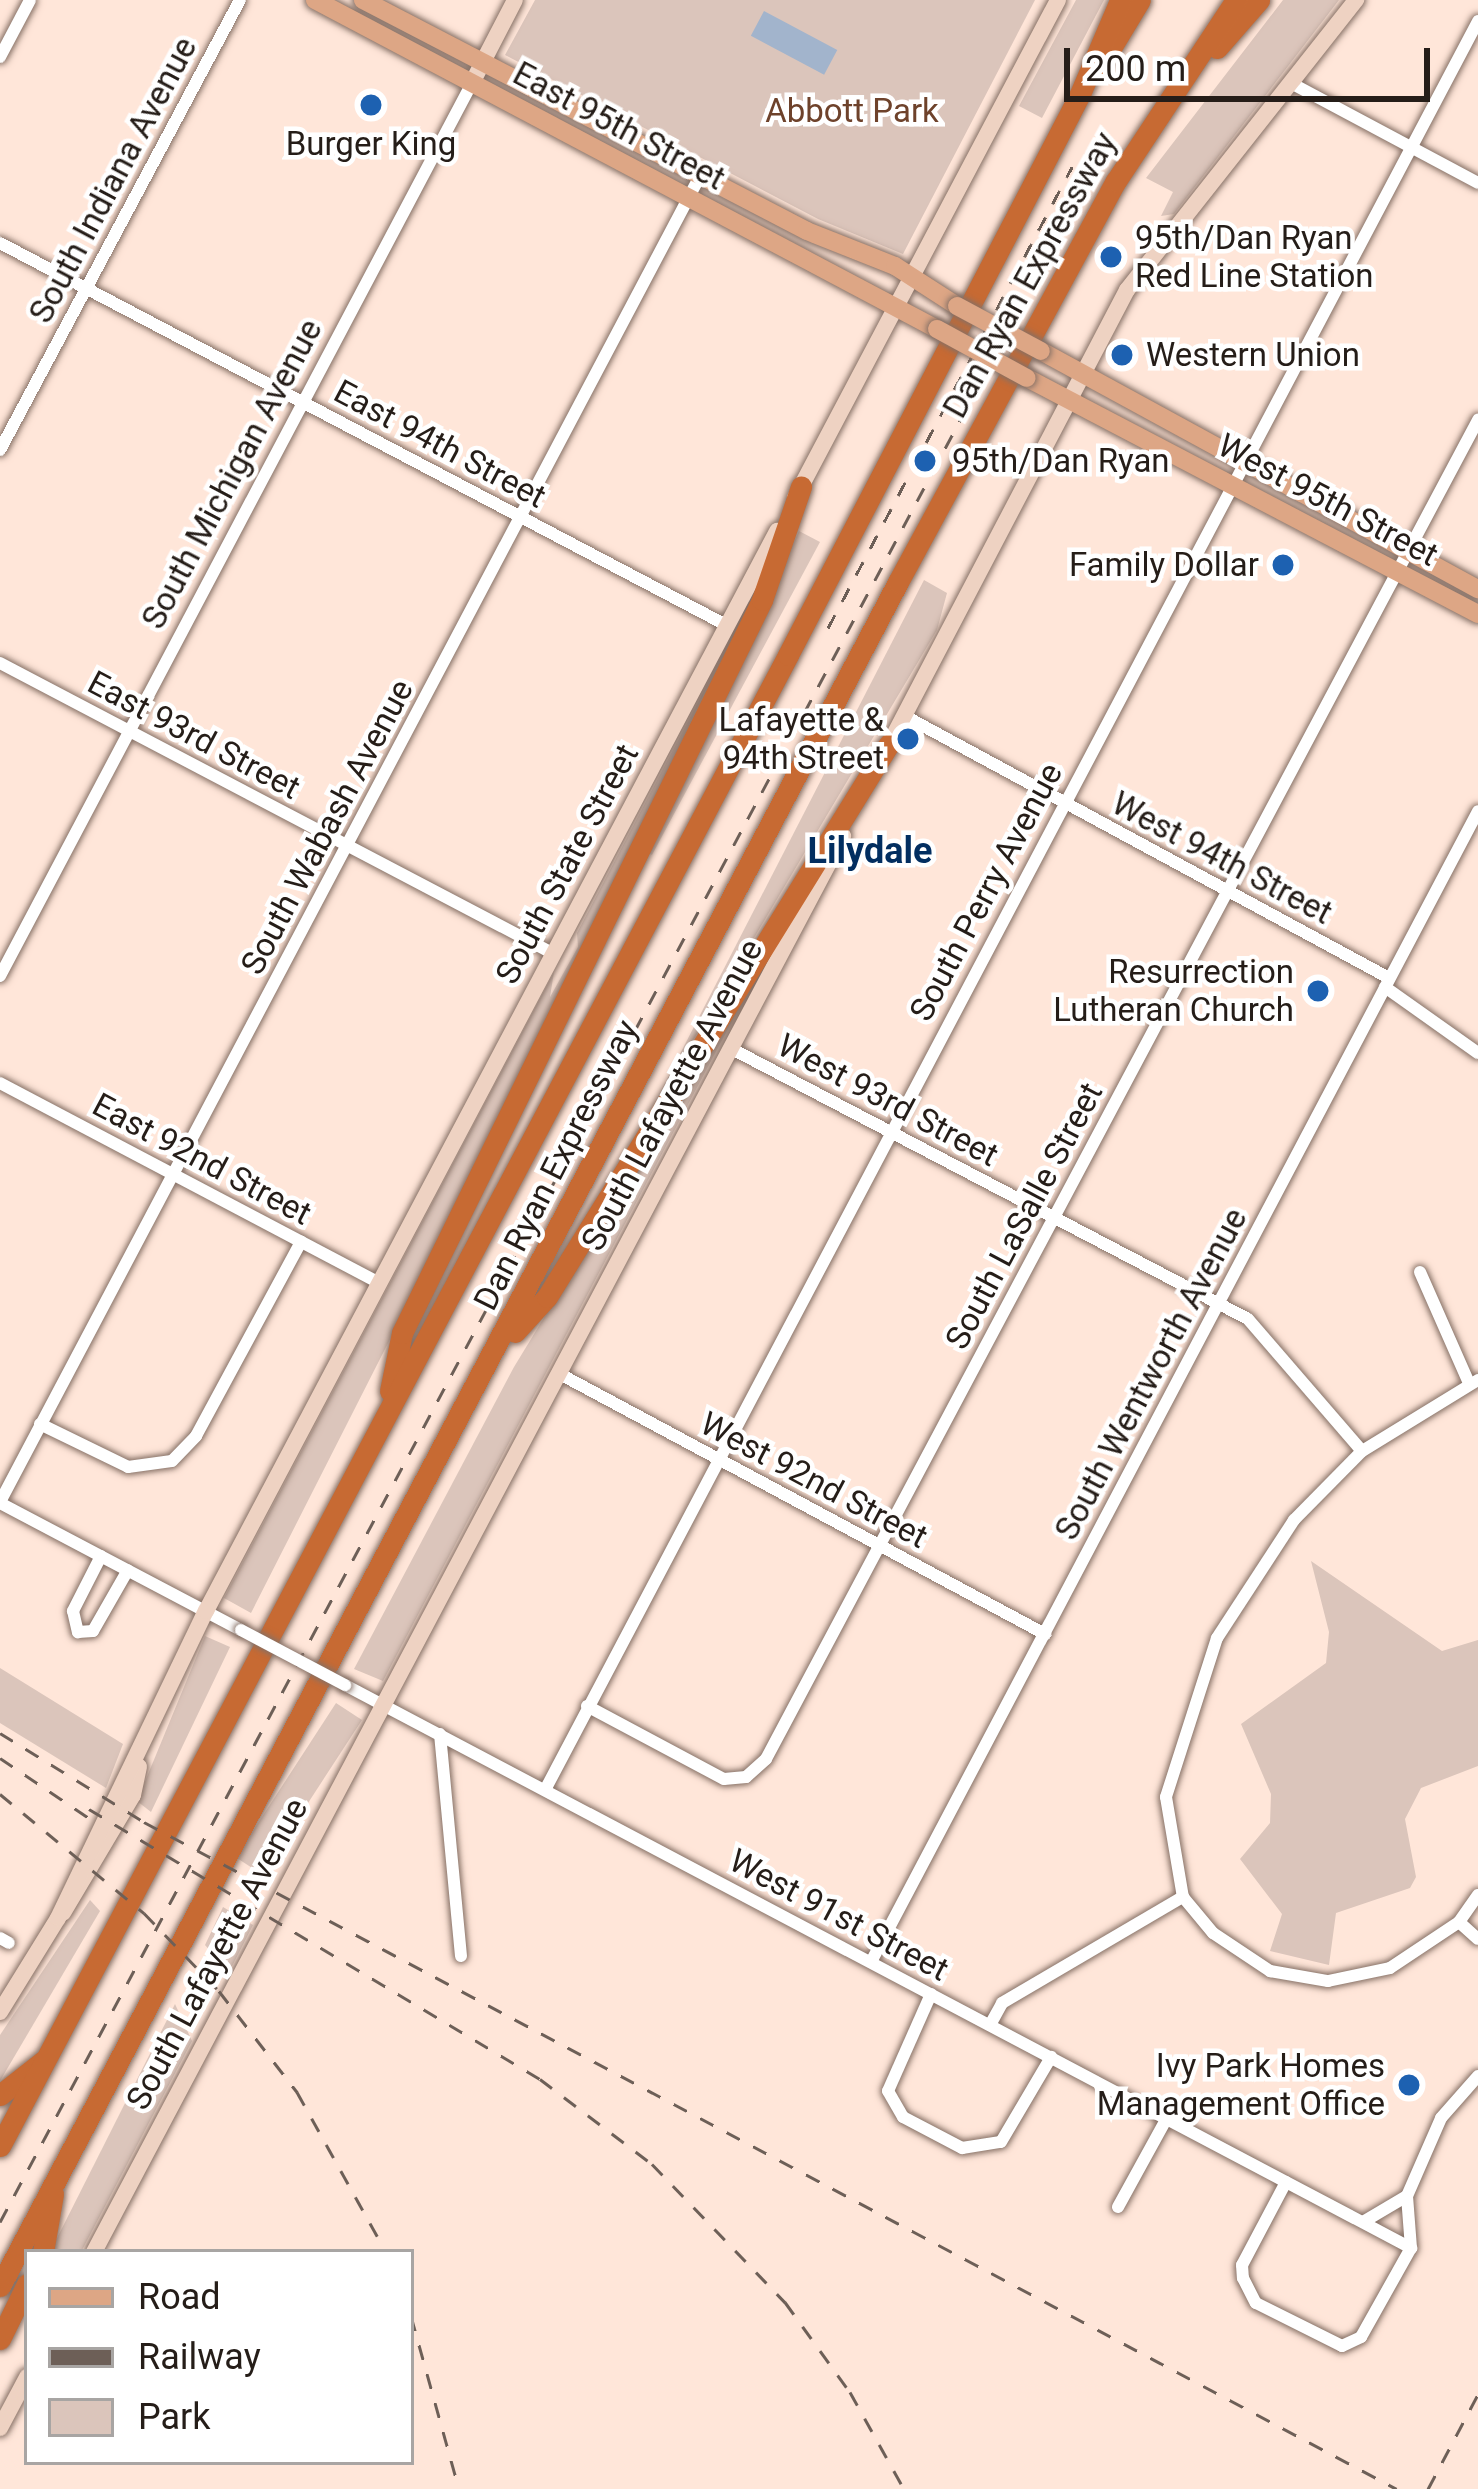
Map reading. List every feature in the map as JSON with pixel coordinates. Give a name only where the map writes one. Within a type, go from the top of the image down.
[{"type":"highway","points":[[1080,94],[1120,0]]},
{"type":"highway","points":[[1080,94],[1140,0]]},
{"type":"highway","points":[[1184,83],[1236,0]]},
{"type":"highway","points":[[1184,83],[1259,0]]},
{"type":"highway","name":"Dan Ryan Expressway","points":[[0,2286],[495,1355],[898,582],[1116,181],[1184,83]]},
{"type":"highway","name":"Dan Ryan Expressway","points":[[0,2146],[1080,94]]},
{"type":"highway","points":[[385,1417],[402,1333],[762,600],[801,487]]},
{"type":"highway","points":[[495,1355],[547,1297],[889,744]]},
{"type":"highway","points":[[0,2095],[48,2057]]},
{"type":"highway","points":[[44,2249],[55,2181]]},
{"type":"highway","points":[[0,2339],[24,2290]]},
{"type":"main road","name":"East 95th Street","points":[[314,0],[895,307]]},
{"type":"main road","name":"East 95th Street","points":[[363,0],[700,176],[911,276]]},
{"type":"main road","name":"South Michigan Avenue","points":[[472,82],[515,0]]},
{"type":"main road","name":"South State Street","points":[[0,2012],[58,1918],[79,1896],[133,1795],[140,1761],[206,1611],[1058,0]]},
{"type":"main road","name":"South Lafayette Avenue","points":[[96,2249],[381,1703],[732,1049],[1127,290],[1356,0]]},
{"type":"main road","name":"West 95th Street","points":[[911,276],[1243,464],[1478,589]]},
{"type":"main road","name":"West 95th Street","points":[[895,307],[1478,614]]},
{"type":"main road","points":[[0,2428],[24,2384]]},
{"type":"street","points":[[0,57],[30,0]]},
{"type":"street","name":"South Indiana Avenue","points":[[0,450],[240,0]]},
{"type":"street","name":"South Perry Avenue","points":[[545,1790],[1478,21]]},
{"type":"street","name":"South Michigan Avenue","points":[[0,976],[472,82]]},
{"type":"street","points":[[1291,83],[1478,183]]},
{"type":"street","name":"South Wabash Avenue","points":[[0,1502],[700,176]]},
{"type":"street","name":"East 94th Street","points":[[0,243],[728,626]]},
{"type":"street","name":"South LaSalle Street","points":[[587,1706],[712,1775],[746,1778],[766,1760],[1478,420]]},
{"type":"street","name":"East 93rd Street","points":[[0,663],[554,954]]},
{"type":"street","name":"West 94th Street","points":[[903,716],[1387,982],[1478,1053]]},
{"type":"street","name":"South Wentworth Avenue","points":[[871,1962],[1478,811]]},
{"type":"street","name":"West 93rd Street","points":[[732,1049],[1248,1319],[1362,1451]]},
{"type":"street","name":"East 92nd Street","points":[[0,1083],[380,1283]]},
{"type":"street","points":[[40,1424],[128,1467],[172,1461],[196,1436],[301,1241]]},
{"type":"street","points":[[1420,1272],[1474,1382],[1362,1451],[1294,1520],[1225,1624],[1200,1680],[1166,1797],[1184,1897],[1243,1955],[1270,1971],[1328,1981],[1390,1968],[1459,1922],[1478,1895]]},
{"type":"street","name":"West 92nd Street","points":[[558,1373],[1045,1634]]},
{"type":"street","name":"West 91st Street","points":[[0,1502],[1412,2248]]},
{"type":"street","points":[[101,1556],[73,1611],[78,1632],[94,1631],[128,1570]]},
{"type":"street","points":[[440,1734],[461,1956]]},
{"type":"street","points":[[990,2025],[1002,2003],[1184,1897]]},
{"type":"street","points":[[1459,1922],[1478,1939]]},
{"type":"street","points":[[931,1994],[889,2077],[903,2117],[962,2148],[980,2152],[1011,2132],[1051,2057]]},
{"type":"street","points":[[1286,2182],[1241,2265],[1256,2303],[1342,2346],[1363,2334],[1412,2248],[1407,2196],[1442,2118],[1478,2076]]},
{"type":"street","points":[[1118,2207],[1166,2118]]},
{"type":"street","points":[[1363,2222],[1407,2196]]},
{"type":"green space","name":"Abbott Park","points":[[535,0],[1035,0],[903,254],[818,219],[505,55]]},
{"type":"green space","points":[[1076,0],[1104,0],[1042,118],[1019,106]]},
{"type":"green space","points":[[1283,0],[1339,0],[1174,214],[1161,216],[1173,192],[1146,178]]},
{"type":"green space","points":[[799,531],[820,542],[652,855],[648,853]]},
{"type":"green space","points":[[924,580],[947,593],[937,630],[647,1118]]},
{"type":"green space","points":[[715,670],[545,1034],[251,1613],[224,1598],[554,972],[550,997],[578,947],[577,933]]},
{"type":"green space","points":[[784,923],[383,1681],[354,1669],[514,1367]]},
{"type":"green space","points":[[1311,1561],[1442,1651],[1478,1640],[1478,1766],[1421,1788],[1405,1819],[1416,1877],[1410,1888],[1336,1913],[1329,1965],[1270,1951],[1282,1914],[1240,1859],[1270,1823],[1271,1794],[1241,1724],[1326,1663],[1329,1632]]},
{"type":"green space","points":[[205,1636],[230,1647],[151,1812],[137,1801]]},
{"type":"green space","points":[[0,1668],[123,1744],[106,1788],[0,1723]]},
{"type":"green space","points":[[336,1703],[362,1720],[262,1874],[236,1857]]},
{"type":"green space","points":[[90,1900],[100,1911],[0,2081],[0,2035]]},
{"type":"green space","points":[[223,1907],[253,1925],[229,1972],[205,1945]]},
{"type":"green space","points":[[175,2004],[192,2041],[83,2249],[52,2249]]},
{"type":"water","points":[[764,11],[837,50],[824,75],[751,36]]},
{"type":"railway","points":[[828,628],[1072,167]]},
{"type":"railway","points":[[0,2222],[1090,176]]},
{"type":"railway","points":[[0,1733],[144,1822],[1397,2489]]},
{"type":"railway","points":[[0,1758],[98,1824]]},
{"type":"railway","points":[[0,1794],[144,1913],[219,1991],[297,2092],[384,2249]]},
{"type":"railway","points":[[89,1809],[540,2079],[652,2164],[785,2302],[850,2392],[904,2489]]},
{"type":"railway","points":[[414,2327],[459,2489]]},
{"type":"railway","points":[[1428,2489],[1478,2394]]},
{"type":"place","name":"Burger King","points":[[371,105]]},
{"type":"place","name":"95th/Dan Ryan Red Line Station","points":[[1111,257]]},
{"type":"place","name":"Western Union","points":[[1122,355]]},
{"type":"place","name":"95th/Dan Ryan","points":[[925,461]]},
{"type":"place","name":"Family Dollar","points":[[1283,565]]},
{"type":"place","name":"Lafayette & 94th Street","points":[[908,739]]},
{"type":"place","name":"Resurrection Lutheran Church","points":[[1318,991]]},
{"type":"place","name":"Ivy Park Homes Management Office","points":[[1409,2085]]},
{"type":"district","name":"Lilydale","points":[[870,852]]}]
